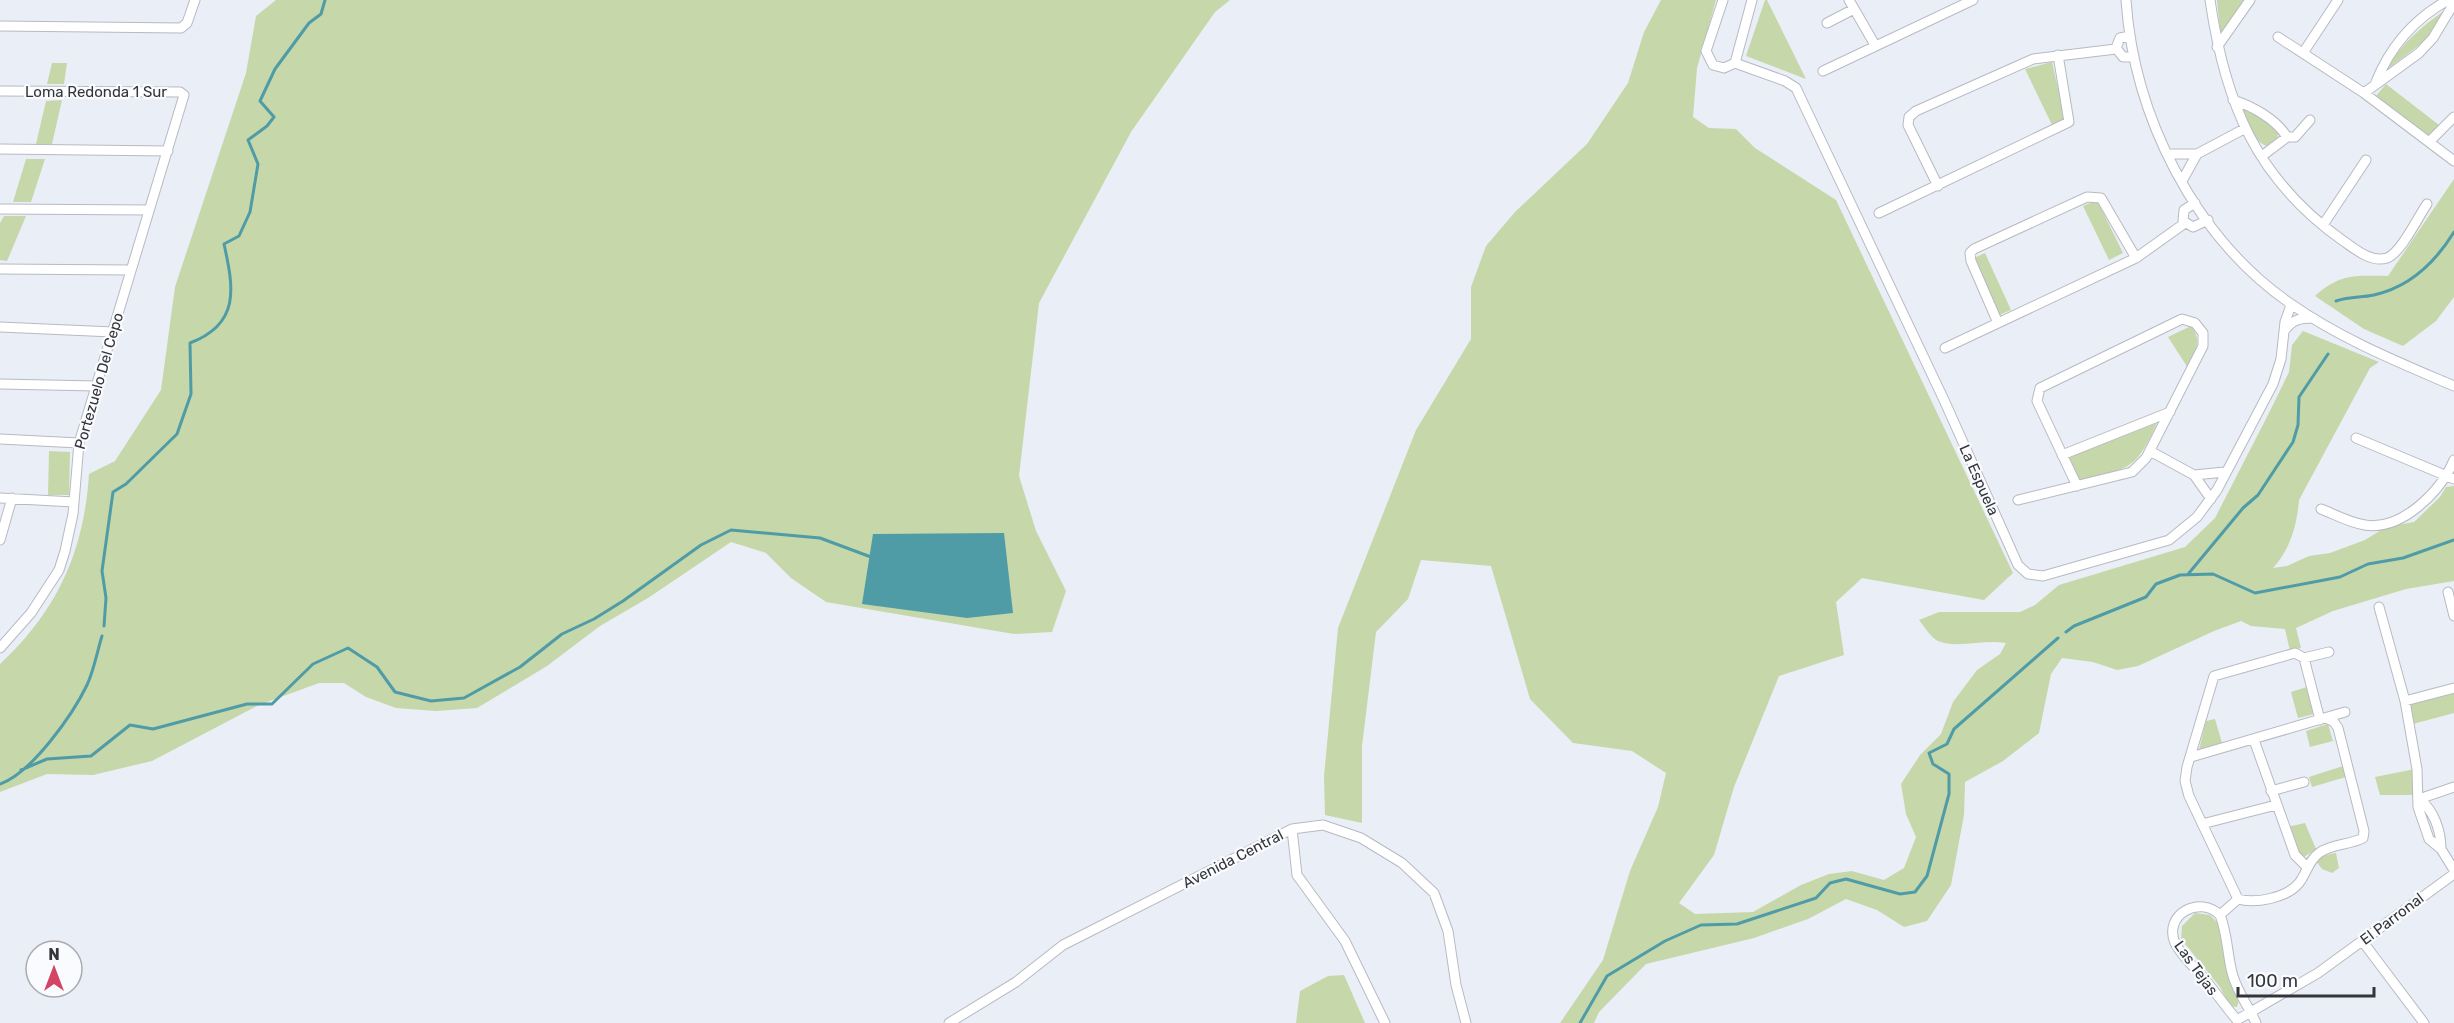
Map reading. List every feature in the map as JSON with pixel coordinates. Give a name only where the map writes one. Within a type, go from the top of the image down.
[{"type":"street","points":[[0,26],[181,28],[188,23],[195,0]]},
{"type":"street","points":[[1723,0],[1707,55],[1710,62],[1720,68],[1735,63],[1752,0]]},
{"type":"street","points":[[1849,0],[1875,45]]},
{"type":"street","points":[[1823,71],[1973,0]]},
{"type":"street","points":[[2126,0],[2134,57],[2149,111],[2167,154],[2195,203],[2247,268],[2291,305],[2386,357],[2454,386]]},
{"type":"street","points":[[2210,0],[2217,47],[2244,129],[2279,180],[2323,225],[2371,258],[2384,259],[2396,252],[2427,204]]},
{"type":"street","points":[[2217,47],[2250,0]]},
{"type":"street","points":[[2303,53],[2338,0]]},
{"type":"street","points":[[2376,82],[2389,55],[2405,33],[2425,15],[2448,0]]},
{"type":"street","points":[[2364,93],[2376,82],[2420,53],[2433,38],[2454,3]]},
{"type":"street","points":[[1827,23],[1854,9]]},
{"type":"street","points":[[2116,49],[2120,38],[2130,36]]},
{"type":"street","points":[[2278,37],[2364,93],[2454,161]]},
{"type":"street","points":[[1938,186],[1908,125],[1909,117],[2033,59],[2116,49]]},
{"type":"street","points":[[2116,49],[2122,57],[2134,57]]},
{"type":"street","points":[[1879,213],[2069,122],[2058,55]]},
{"type":"street","name":"La Espuela","points":[[1735,63],[1785,81],[1796,88],[2021,569],[2033,576],[2043,576],[2169,540],[2192,522],[2211,499],[2273,384],[2281,358],[2284,331],[2291,305]]},
{"type":"street","name":"Loma Redonda 1 Sur","points":[[0,91],[180,92],[184,94],[183,101]]},
{"type":"street","points":[[2233,100],[2252,106],[2280,128],[2287,137]]},
{"type":"street","name":"Portezuelo Del Cepo","points":[[0,648],[31,613],[58,570],[65,551],[74,502],[79,443],[183,101]]},
{"type":"street","points":[[2429,142],[2454,117]]},
{"type":"street","points":[[2262,156],[2287,137],[2295,138],[2310,120]]},
{"type":"street","points":[[2167,154],[2197,154],[2244,129]]},
{"type":"street","points":[[0,149],[168,152]]},
{"type":"street","points":[[2182,181],[2197,154]]},
{"type":"street","points":[[2323,225],[2366,160]]},
{"type":"street","points":[[1998,323],[1971,261],[1970,253],[1974,249],[2087,197],[2096,196],[2101,198],[2136,258]]},
{"type":"street","points":[[2185,223],[2184,210],[2195,203]]},
{"type":"street","points":[[0,209],[150,210]]},
{"type":"street","points":[[2185,223],[2193,227],[2208,220]]},
{"type":"street","points":[[1945,348],[2136,258],[2185,223]]},
{"type":"street","points":[[0,269],[131,270]]},
{"type":"street","points":[[2284,331],[2290,322],[2299,318],[2314,318]]},
{"type":"street","points":[[2018,500],[2077,486],[2132,472],[2150,451],[2204,342],[2199,325],[2187,320],[2040,388],[2037,401],[2077,486]]},
{"type":"street","points":[[0,327],[112,332]]},
{"type":"street","points":[[0,384],[96,386]]},
{"type":"street","points":[[2062,455],[2170,412]]},
{"type":"street","points":[[2356,438],[2451,477]]},
{"type":"street","points":[[0,439],[79,443]]},
{"type":"street","points":[[2150,451],[2194,475],[2211,499]]},
{"type":"street","points":[[2321,509],[2363,525],[2378,525],[2422,505],[2451,477],[2454,460]]},
{"type":"street","points":[[2194,475],[2225,472]]},
{"type":"street","points":[[0,498],[74,502]]},
{"type":"street","points":[[0,540],[12,498]]},
{"type":"street","points":[[2448,592],[2454,616]]},
{"type":"street","points":[[2379,608],[2405,701],[2415,750],[2418,807],[2429,839],[2440,849],[2454,872]]},
{"type":"street","points":[[2238,899],[2186,789],[2186,774],[2214,676],[2295,653],[2304,658],[2330,652]]},
{"type":"street","points":[[2220,915],[2238,899],[2258,901],[2289,891],[2300,882],[2307,867],[2324,850],[2363,838],[2364,831],[2338,728],[2323,719],[2304,658]]},
{"type":"street","points":[[2405,701],[2454,688]]},
{"type":"street","points":[[2191,756],[2254,740],[2345,712]]},
{"type":"street","points":[[2254,740],[2295,855],[2307,867]]},
{"type":"street","points":[[2271,791],[2304,782]]},
{"type":"street","points":[[2419,799],[2454,787]]},
{"type":"street","points":[[2202,824],[2276,805]]},
{"type":"street","name":"Avenida Central","points":[[949,1023],[1016,982],[1063,945],[1292,829],[1323,825],[1361,838],[1402,863],[1434,893],[1448,931],[1456,985],[1466,1023]]},
{"type":"street","points":[[1292,829],[1297,875],[1345,941],[1385,1023]]},
{"type":"street","name":"El Parronal","points":[[2237,1020],[2318,973],[2363,942],[2454,872]]},
{"type":"street","name":"Las Tejas","points":[[2237,1020],[2181,951],[2173,935],[2177,918],[2191,907],[2207,907],[2220,915],[2233,975],[2256,1023]]},
{"type":"street","points":[[2363,942],[2424,1023]]},
{"type":"green space","points":[[276,0],[1230,0],[1215,12],[1131,132],[1039,303],[1019,476],[1036,531],[1066,591],[1052,632],[1014,634],[826,602],[791,578],[766,553],[731,542],[648,598],[600,626],[547,666],[477,708],[436,711],[396,708],[366,697],[344,683],[319,683],[259,705],[152,761],[93,775],[47,774],[0,792],[0,664],[37,623],[64,578],[81,529],[89,474],[115,461],[161,390],[175,287],[246,73],[256,16]]},
{"type":"green space","points":[[1661,0],[1716,0],[1697,68],[1693,117],[1709,128],[1736,129],[1755,148],[1836,200],[2013,573],[1984,600],[1862,578],[1836,602],[1844,655],[1779,676],[1734,787],[1714,855],[1679,903],[1695,914],[1753,912],[1801,885],[1829,874],[1852,871],[1884,880],[1904,868],[1916,837],[1906,814],[1901,784],[1920,755],[1941,734],[1953,702],[1977,670],[2000,654],[2006,643],[1945,643],[1933,637],[1919,620],[1939,612],[2020,612],[2035,605],[2059,585],[2185,547],[2215,518],[2289,372],[2292,345],[2303,331],[2379,362],[2370,368],[2299,500],[2292,537],[2273,568],[2287,566],[2309,556],[2330,553],[2365,540],[2386,527],[2414,522],[2440,497],[2446,487],[2454,486],[2454,581],[2406,589],[2333,611],[2296,628],[2301,648],[2290,651],[2285,629],[2251,626],[2241,621],[2138,666],[2117,670],[2093,662],[2062,658],[2051,674],[2039,733],[2003,761],[1965,782],[1964,815],[1951,885],[1927,921],[1904,927],[1877,910],[1846,899],[1808,919],[1754,938],[1646,964],[1599,1012],[1594,1023],[1560,1023],[1603,960],[1630,871],[1658,807],[1666,773],[1632,751],[1573,743],[1530,699],[1491,566],[1421,560],[1408,599],[1376,632],[1362,746],[1362,823],[1325,815],[1324,776],[1338,628],[1416,430],[1471,339],[1471,287],[1486,246],[1515,212],[1587,144],[1628,83],[1644,32]]},
{"type":"green space","points":[[1765,0],[1767,0],[1806,79],[1746,56]]},
{"type":"green space","points":[[2217,0],[2247,0],[2222,34],[2220,30]]},
{"type":"green space","points":[[2445,10],[2426,40],[2386,70],[2412,37]]},
{"type":"green space","points":[[2052,62],[2065,120],[2052,125],[2025,69]]},
{"type":"green space","points":[[52,63],[67,63],[64,84],[47,84]]},
{"type":"green space","points":[[2386,84],[2439,125],[2430,137],[2376,96]]},
{"type":"green space","points":[[62,100],[52,144],[36,144],[46,101]]},
{"type":"green space","points":[[2240,107],[2251,109],[2279,131],[2277,138],[2266,146],[2261,143],[2250,129]]},
{"type":"green space","points":[[26,159],[45,159],[31,202],[13,202]]},
{"type":"green space","points":[[2454,179],[2454,297],[2436,321],[2403,346],[2364,329],[2315,296],[2333,283],[2349,277],[2388,276]]},
{"type":"green space","points":[[2097,200],[2123,253],[2109,260],[2083,206]]},
{"type":"green space","points":[[4,216],[26,216],[7,261],[0,260],[0,223]]},
{"type":"green space","points":[[1985,253],[2011,310],[1999,315],[1974,258]]},
{"type":"green space","points":[[2191,326],[2195,331],[2197,342],[2188,368],[2168,337]]},
{"type":"green space","points":[[2157,423],[2142,452],[2128,466],[2078,481],[2067,458]]},
{"type":"green space","points":[[49,451],[70,452],[69,495],[48,495]]},
{"type":"green space","points":[[2307,687],[2314,714],[2298,718],[2291,692]]},
{"type":"green space","points":[[2454,692],[2454,713],[2413,724],[2408,704]]},
{"type":"green space","points":[[2215,719],[2222,743],[2199,750],[2206,721]]},
{"type":"green space","points":[[2328,724],[2333,741],[2310,747],[2306,731]]},
{"type":"green space","points":[[2343,766],[2346,777],[2312,787],[2309,777]]},
{"type":"green space","points":[[2415,769],[2414,795],[2380,795],[2375,777]]},
{"type":"green space","points":[[2305,823],[2316,849],[2301,859],[2287,827]]},
{"type":"green space","points":[[2336,853],[2339,868],[2332,873],[2322,869],[2316,861],[2326,855]]},
{"type":"green space","points":[[2195,913],[2210,915],[2219,924],[2239,1000],[2237,1007],[2230,1006],[2220,987],[2181,939],[2182,926]]},
{"type":"green space","points":[[1344,975],[1365,1023],[1296,1023],[1300,991],[1328,976]]},
{"type":"water","points":[[1004,533],[1013,613],[967,618],[862,604],[873,534]]},
{"type":"waterway","points":[[104,626],[106,598],[102,571],[113,492],[126,484],[177,434],[191,394],[190,343],[218,326],[229,303],[230,276],[224,244],[239,236],[250,212],[258,164],[248,140],[267,126],[274,117],[260,101],[275,69],[309,23],[321,14],[325,0]]},
{"type":"waterway","points":[[2336,301],[2374,295],[2410,280],[2430,263],[2454,232]]},
{"type":"waterway","points":[[2189,573],[2243,508],[2258,495],[2293,442],[2298,425],[2299,397],[2328,354]]},
{"type":"waterway","points":[[21,770],[47,759],[91,756],[130,725],[153,729],[247,704],[272,704],[313,664],[348,648],[377,667],[395,692],[431,701],[464,698],[520,667],[562,634],[594,619],[701,545],[731,530],[820,538],[871,557]]},
{"type":"waterway","points":[[2066,632],[2074,626],[2146,597],[2156,584],[2180,575],[2213,574],[2255,593],[2340,577],[2368,564],[2403,558],[2454,540]]},
{"type":"waterway","points":[[0,784],[25,768],[62,726],[87,685],[102,636]]},
{"type":"waterway","points":[[1580,1023],[1607,976],[1665,941],[1701,925],[1737,924],[1816,898],[1830,883],[1846,879],[1900,894],[1915,892],[1927,876],[1949,794],[1949,774],[1933,764],[1929,753],[1947,744],[1954,729],[2058,638]]}]
